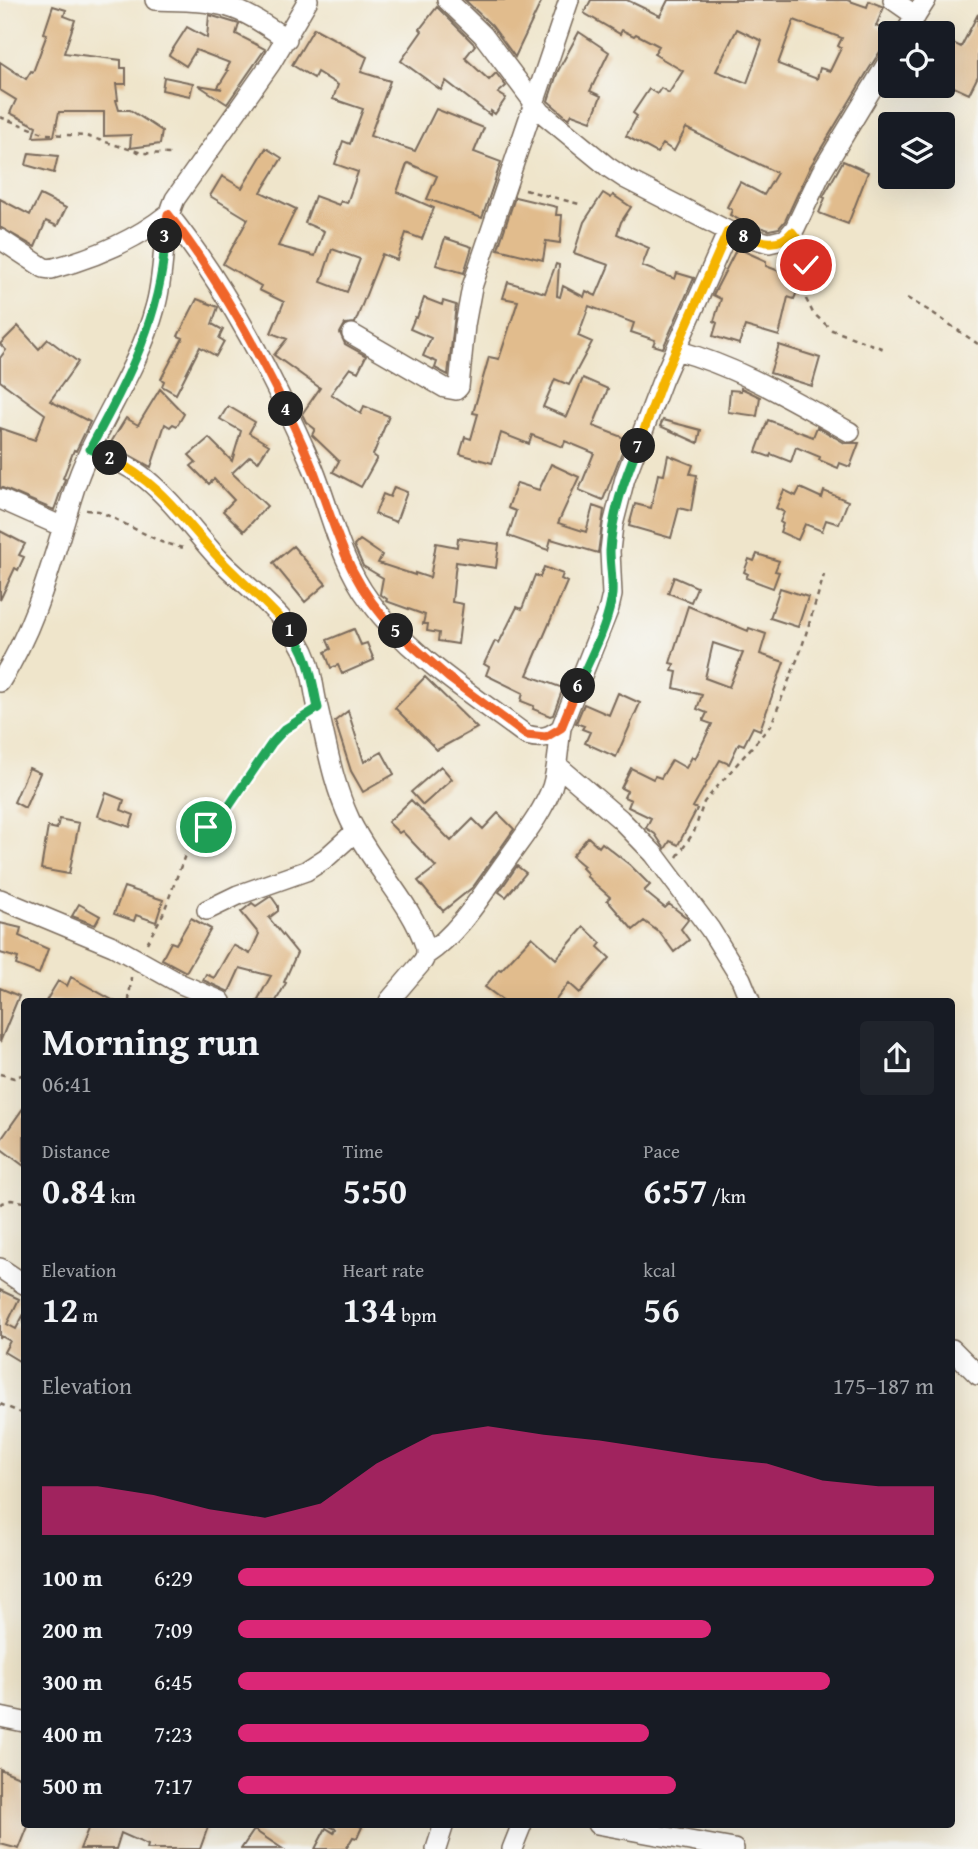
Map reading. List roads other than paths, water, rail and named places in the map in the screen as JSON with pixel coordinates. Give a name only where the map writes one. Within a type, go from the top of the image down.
[{"type":"street","points":[[155,0],[227,7],[253,17],[287,39]]},
{"type":"street","points":[[0,239],[44,268],[51,269],[94,256],[146,230],[168,214],[184,185],[287,39],[308,0]]},
{"type":"street","points":[[447,0],[483,35],[533,102],[585,149],[626,179],[728,231],[769,243],[786,239],[792,232],[821,173],[878,79]]},
{"type":"street","points":[[352,334],[430,381],[456,390],[460,383],[465,325],[472,287],[569,0]]},
{"type":"street","points":[[894,0],[921,8]]},
{"type":"street","points":[[0,682],[30,626],[90,449],[131,367],[156,308],[165,261],[168,214]]},
{"type":"street","points":[[168,214],[208,268],[264,365],[314,472],[343,554],[368,599],[389,625],[418,653],[526,735],[546,737],[561,728]]},
{"type":"street","points":[[405,993],[426,956],[465,918],[525,833],[551,789],[561,728],[604,623],[612,596],[610,551],[617,503],[676,350],[728,231]]},
{"type":"street","points":[[676,350],[709,359],[755,378],[850,432]]},
{"type":"street","points":[[90,449],[145,478],[296,636],[309,663],[332,773],[356,831],[407,910],[424,941],[426,956]]},
{"type":"street","points":[[0,499],[66,518]]},
{"type":"street","points":[[557,765],[620,819],[654,854],[710,929],[741,979],[749,998]]},
{"type":"street","points":[[207,910],[246,892],[306,872],[356,831]]},
{"type":"street","points":[[0,899],[137,958],[181,984],[213,998]]},
{"type":"street","points":[[0,1268],[21,1282]]},
{"type":"street","points":[[955,1352],[978,1375]]},
{"type":"street","points":[[0,1717],[21,1721]]},
{"type":"street","points":[[436,1849],[443,1828]]},
{"type":"street","points":[[512,1849],[520,1828]]},
{"type":"street","points":[[643,1828],[734,1849]]}]
